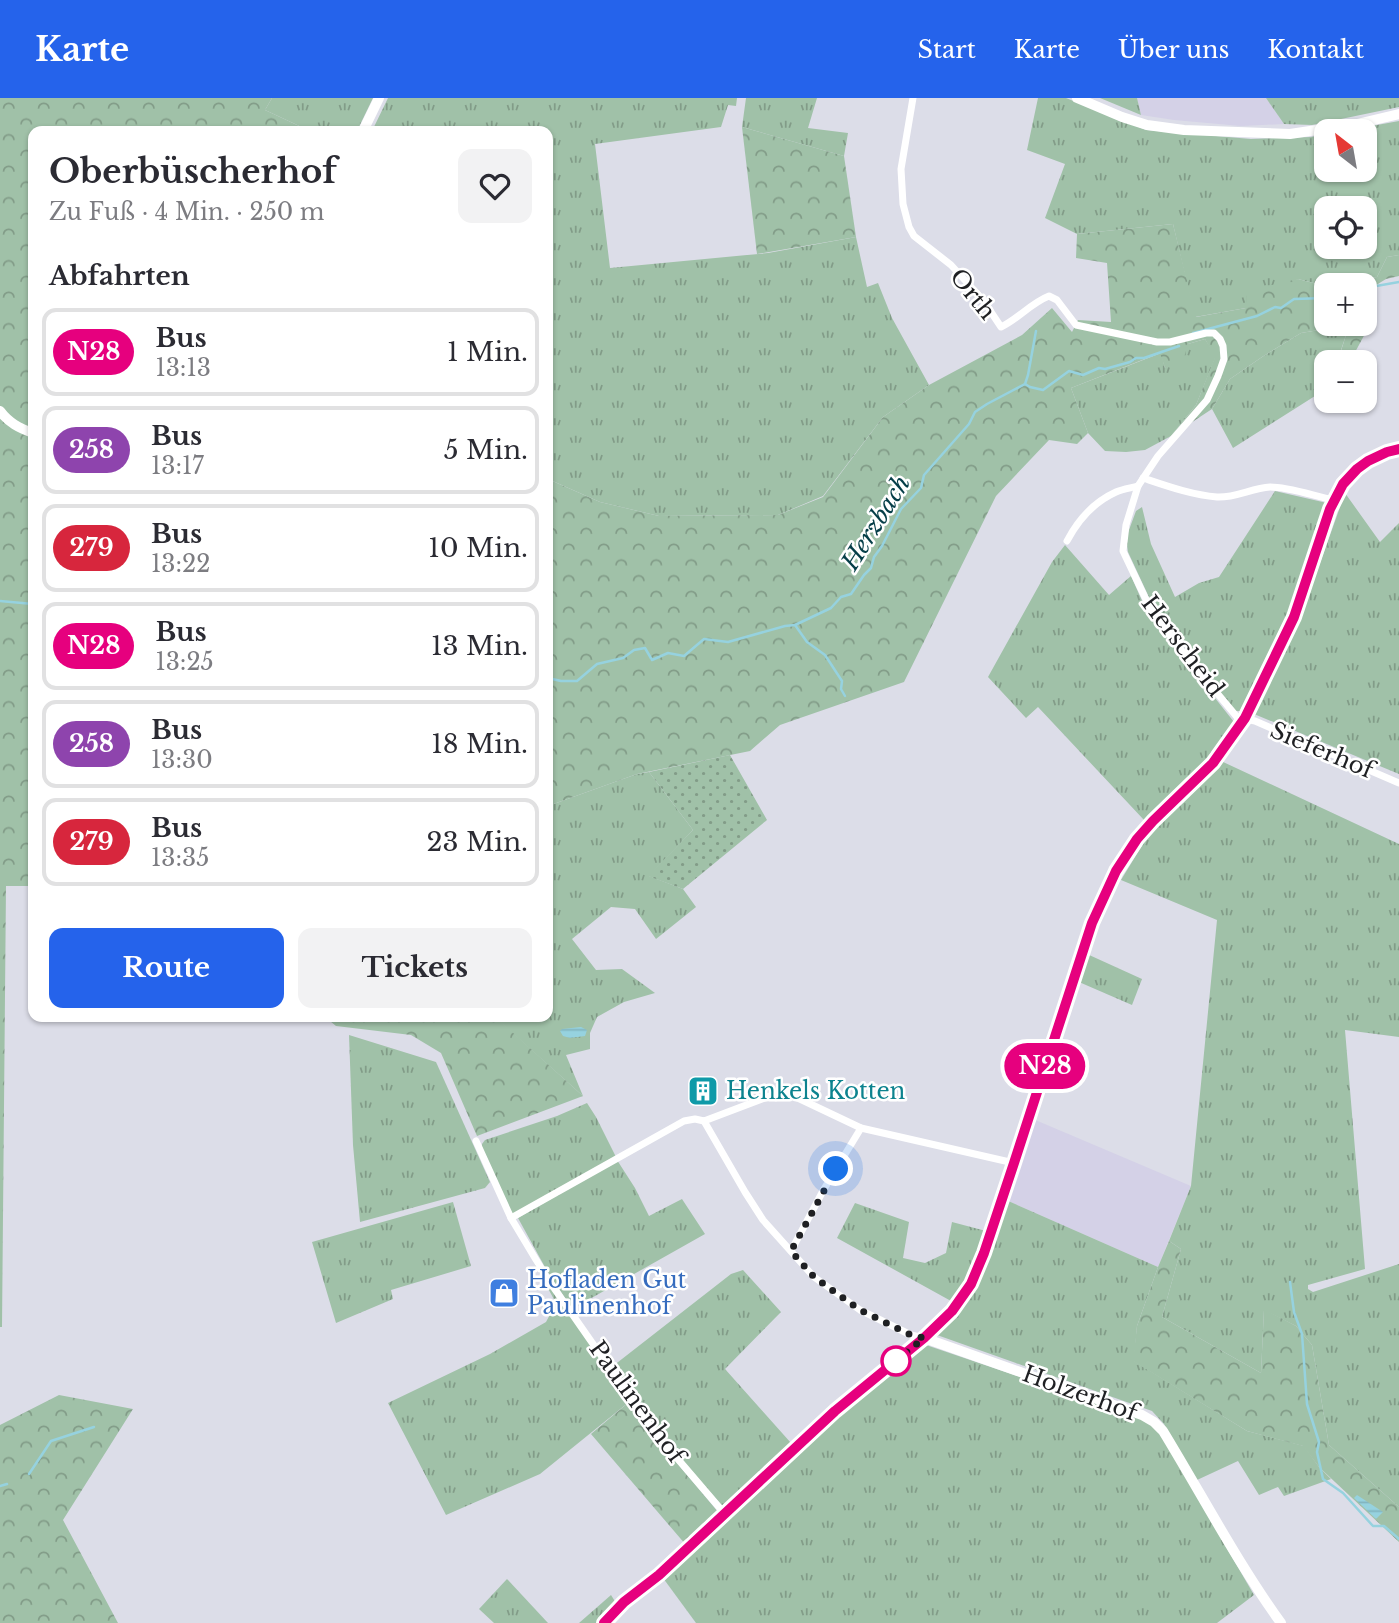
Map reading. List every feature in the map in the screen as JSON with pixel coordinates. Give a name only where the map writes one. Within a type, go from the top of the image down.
[{"type":"street","points":[[365,126],[379,98]]},
{"type":"street","name":"Orth","points":[[913,98],[901,169],[903,204],[909,227],[914,236],[951,265],[983,300],[998,324],[1001,327],[1037,300],[1049,296],[1057,300],[1076,325],[1157,342]]},
{"type":"street","points":[[1077,98],[1147,125],[1184,130],[1290,134],[1357,124],[1399,114]]},
{"type":"street","name":"Herscheid","points":[[1157,342],[1170,342],[1206,332],[1214,333],[1223,346],[1224,359],[1207,400],[1158,456],[1141,482],[1126,525],[1123,551],[1150,608],[1229,707],[1237,716],[1245,718]]},
{"type":"street","points":[[0,411],[8,421],[28,431]]},
{"type":"street","points":[[604,1623],[835,1411],[924,1338],[952,1311],[971,1284],[984,1253],[1092,923],[1116,871],[1137,839],[1213,763],[1245,718],[1294,617],[1334,500],[1343,484],[1357,469],[1376,457],[1399,449]]},
{"type":"street","points":[[1067,541],[1083,516],[1104,499],[1141,482],[1220,497],[1271,487],[1334,500]]},
{"type":"street","name":"Sieferhof","points":[[1245,718],[1399,782]]},
{"type":"street","points":[[511,1218],[684,1121],[704,1121],[783,1091],[861,1128],[1014,1163]]},
{"type":"street","points":[[704,1121],[763,1220],[814,1277],[860,1310],[911,1335],[924,1338]]},
{"type":"street","points":[[791,1251],[861,1128]]},
{"type":"street","name":"Paulinenhof","points":[[476,1141],[511,1218],[547,1278],[653,1430],[724,1513]]},
{"type":"street","name":"Holzerhof","points":[[924,1338],[1154,1422],[1163,1431],[1242,1566],[1281,1623]]},
{"type":"shaded area","points":[[1137,98],[1266,98],[1284,124],[1241,126],[1141,115]]},
{"type":"shaded area","points":[[1033,1119],[1191,1186],[1158,1267],[1006,1200]]},
{"type":"green space","points":[[0,98],[272,98],[265,110],[299,126],[28,126],[28,886],[6,886],[0,1327]]},
{"type":"green space","points":[[272,98],[373,98],[359,126],[299,126],[265,110]]},
{"type":"green space","points":[[388,98],[737,98],[736,106],[728,105],[721,127],[595,144],[610,268],[768,253],[856,237],[867,287],[878,283],[892,318],[929,385],[883,417],[823,496],[778,515],[659,516],[600,502],[553,481],[553,126],[374,126]]},
{"type":"green space","points":[[746,98],[817,98],[808,128],[848,133],[844,156],[742,127]]},
{"type":"green space","points":[[1038,98],[1066,98],[1146,130],[1251,139],[1314,136],[1314,182],[1377,182],[1377,125],[1399,121],[1399,255],[1387,257],[1377,277],[1377,273],[1314,273],[1314,283],[1298,279],[1246,308],[1195,317],[1173,224],[1077,234],[1045,218],[1065,164],[1027,150]]},
{"type":"green space","points":[[1100,98],[1137,98],[1141,115]]},
{"type":"green space","points":[[1266,98],[1399,98],[1399,107],[1341,119],[1314,119],[1312,125],[1284,124]]},
{"type":"green space","points":[[742,127],[844,156],[856,237],[757,254]]},
{"type":"green space","points":[[1173,224],[1196,317],[1246,308],[1247,291],[1298,279],[1314,283],[1314,331],[1301,333],[1230,379],[1212,409],[1171,436],[1196,405],[1215,357],[1205,339],[1188,344],[1183,361],[1165,368],[1160,353],[1071,388],[1088,433],[1077,444],[1049,440],[996,496],[904,682],[780,725],[750,751],[637,774],[553,804],[553,481],[600,502],[659,516],[778,515],[823,497],[883,417],[929,385],[1022,335],[1052,308],[1072,332],[1078,320],[1111,322],[1107,263],[1076,258],[1077,234]]},
{"type":"green space","points":[[1399,255],[1399,276],[1377,285],[1377,277],[1387,257]]},
{"type":"green space","points":[[1314,331],[1314,336],[1346,336],[1341,350],[1314,350],[1314,397],[1233,448],[1212,409],[1230,379],[1301,333]]},
{"type":"green space","points":[[1346,336],[1364,336],[1356,350],[1341,350]]},
{"type":"green space","points":[[1205,339],[1216,356],[1196,405],[1171,436],[1145,450],[1105,451],[1088,433],[1071,388],[1161,353],[1165,368],[1188,344]]},
{"type":"green space","points":[[1275,491],[1327,503],[1289,616],[1242,711],[1235,711],[1154,608],[1128,552],[1126,538],[1136,511],[1142,507],[1151,544],[1175,597],[1199,583],[1219,577]]},
{"type":"green space","points":[[1345,493],[1380,542],[1399,523],[1399,774],[1254,714],[1303,611]]},
{"type":"green space","points":[[1065,545],[1109,595],[1131,576],[1147,612],[1234,722],[1209,758],[1144,820],[1038,707],[1026,718],[988,677],[1052,562]]},
{"type":"green space","points":[[730,755],[767,820],[683,889],[648,876],[693,830],[649,772]]},
{"type":"green space","points":[[1221,761],[1399,844],[1399,1037],[1345,1030],[1365,1269],[1308,1285],[1308,1289],[1313,1292],[1399,1264],[1399,1507],[1329,1445],[1312,1345],[1296,1326],[1264,1310],[1261,1373],[1162,1317],[1181,1249],[1169,1241],[1191,1186],[1217,920],[1121,880],[1149,834]]},
{"type":"green space","points":[[649,772],[693,830],[649,876],[683,889],[696,907],[656,939],[635,909],[611,907],[572,939],[596,970],[622,969],[655,993],[624,1002],[597,1017],[590,1033],[590,1049],[566,1055],[583,1096],[500,1022],[553,1022],[553,804]]},
{"type":"green space","points":[[1087,954],[1142,979],[1132,1005],[1079,982]]},
{"type":"green space","points":[[331,1022],[501,1022],[583,1096],[477,1136],[441,1053],[411,1035],[336,1026]]},
{"type":"green space","points":[[349,1035],[436,1062],[490,1182],[485,1188],[360,1222],[353,1145]]},
{"type":"green space","points":[[587,1103],[616,1157],[512,1217],[482,1144],[485,1140]]},
{"type":"green space","points":[[617,1160],[649,1216],[682,1199],[705,1234],[572,1309],[518,1218]]},
{"type":"green space","points":[[1006,1200],[1158,1267],[1137,1326],[1134,1361],[1247,1431],[1304,1446],[1331,1479],[1284,1496],[1278,1487],[1259,1495],[1238,1461],[1197,1480],[1164,1424],[1152,1411],[937,1335],[958,1314],[972,1289]]},
{"type":"green space","points":[[453,1202],[471,1266],[391,1290],[393,1299],[336,1323],[312,1242]]},
{"type":"green space","points":[[855,1203],[909,1222],[903,1258],[925,1263],[946,1253],[952,1222],[986,1231],[964,1283],[951,1301],[837,1238]]},
{"type":"green space","points":[[1169,1241],[1181,1249],[1162,1317],[1261,1373],[1264,1309],[1296,1326],[1312,1345],[1329,1445],[1399,1507],[1399,1542],[1319,1467],[1303,1446],[1247,1431],[1133,1361],[1137,1326]]},
{"type":"green space","points":[[533,1261],[629,1402],[540,1474],[446,1515],[388,1403],[490,1354],[546,1322],[556,1303]]},
{"type":"green space","points":[[743,1270],[781,1312],[725,1369],[791,1443],[723,1507],[654,1427],[613,1366],[731,1274]]},
{"type":"green space","points":[[926,1345],[1144,1419],[1159,1431],[1254,1595],[1217,1623],[696,1623],[663,1578],[807,1443]]},
{"type":"green space","points":[[59,1395],[133,1409],[63,1520],[118,1623],[0,1623],[0,1425]]},
{"type":"green space","points":[[629,1402],[719,1513],[686,1545],[591,1434]]},
{"type":"green space","points":[[507,1579],[548,1623],[494,1623],[479,1609]]},
{"type":"green space","points":[[611,1595],[616,1603],[599,1623],[579,1623]]},
{"type":"water","points":[[581,1027],[587,1030],[585,1036],[570,1038],[563,1036],[560,1031],[562,1029]]},
{"type":"water","points":[[1357,1495],[1383,1512],[1376,1519],[1354,1498]]},
{"type":"waterway","name":"Herzbach","points":[[1377,286],[1399,282]]},
{"type":"waterway","name":"Herzbach","points":[[1193,333],[1257,316],[1275,307],[1281,308],[1294,299],[1314,298]]},
{"type":"waterway","points":[[1025,384],[1036,331]]},
{"type":"waterway","name":"Herzbach","points":[[553,679],[577,681],[597,664],[623,658],[634,650],[645,648],[652,660],[668,653],[684,656],[704,639],[728,642],[795,625],[831,608],[841,597],[851,594],[871,568],[874,557],[901,509],[921,488],[924,475],[969,424],[975,412],[1025,384],[1043,390],[1069,371],[1083,375],[1179,346]]},
{"type":"waterway","name":"Herzbach","points":[[0,601],[28,604]]},
{"type":"waterway","points":[[795,625],[807,642],[825,655],[842,681],[841,689],[845,696]]},
{"type":"waterway","points":[[1290,1282],[1294,1312],[1302,1334],[1307,1404],[1319,1442],[1317,1452],[1323,1479],[1343,1493],[1373,1526],[1384,1526],[1399,1539]]},
{"type":"waterway","points":[[29,1474],[51,1441],[94,1427]]},
{"type":"waterway","points":[[0,1486],[7,1484]]},
{"type":"bus line","name":"N28","points":[[604,1623],[835,1411],[924,1338],[952,1311],[971,1284],[984,1253],[1092,923],[1116,871],[1137,839],[1213,763],[1245,718],[1294,617],[1336,494],[1357,469],[1368,461],[1399,449]]},
{"type":"place","name":"Henkels Kotten","points":[[703,1091]]},
{"type":"place","name":"Hofladen Gut Paulinenhof","points":[[504,1293]]},
{"type":"route","points":[[836,1169],[791,1251],[814,1277],[860,1310],[911,1335],[924,1338],[896,1361]]}]
